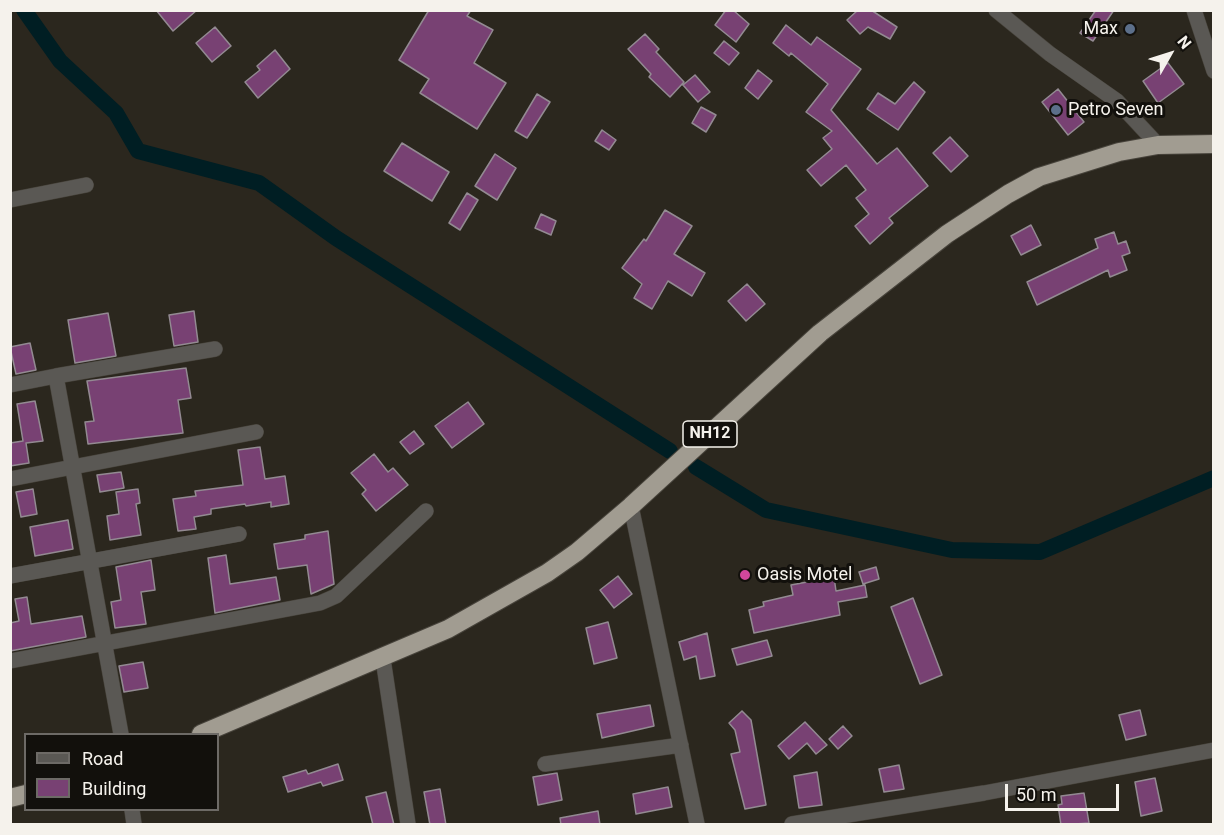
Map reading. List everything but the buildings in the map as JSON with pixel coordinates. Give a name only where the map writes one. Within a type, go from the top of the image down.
[{"type":"highway","name":"NH12","points":[[206,733],[383,659],[448,629],[547,573],[577,552],[631,506],[820,333],[947,234],[1038,177],[1119,152],[1158,145],[1214,144]]},
{"type":"street","points":[[996,10],[1050,54],[1117,101],[1158,145]]},
{"type":"street","points":[[1194,10],[1214,71]]},
{"type":"street","points":[[10,200],[86,185]]},
{"type":"street","points":[[10,385],[215,349]]},
{"type":"street","points":[[56,376],[121,733]]},
{"type":"street","points":[[10,479],[256,432]]},
{"type":"street","points":[[631,506],[698,825]]},
{"type":"street","points":[[10,661],[320,603],[336,596],[426,512]]},
{"type":"street","points":[[10,576],[239,534]]},
{"type":"street","points":[[383,659],[408,825]]},
{"type":"street","points":[[545,764],[681,745]]},
{"type":"street","points":[[792,825],[984,793],[1214,750]]},
{"type":"waterway","points":[[24,10],[60,61],[116,113],[138,151],[259,183],[336,238],[670,451]]},
{"type":"waterway","points":[[696,467],[766,510],[952,550],[1040,552],[1214,478]]},
{"type":"place","name":"Max","points":[[1130,29]]},
{"type":"place","name":"Petro Seven","points":[[1056,110]]},
{"type":"place","name":"Oasis Motel","points":[[745,575]]}]
